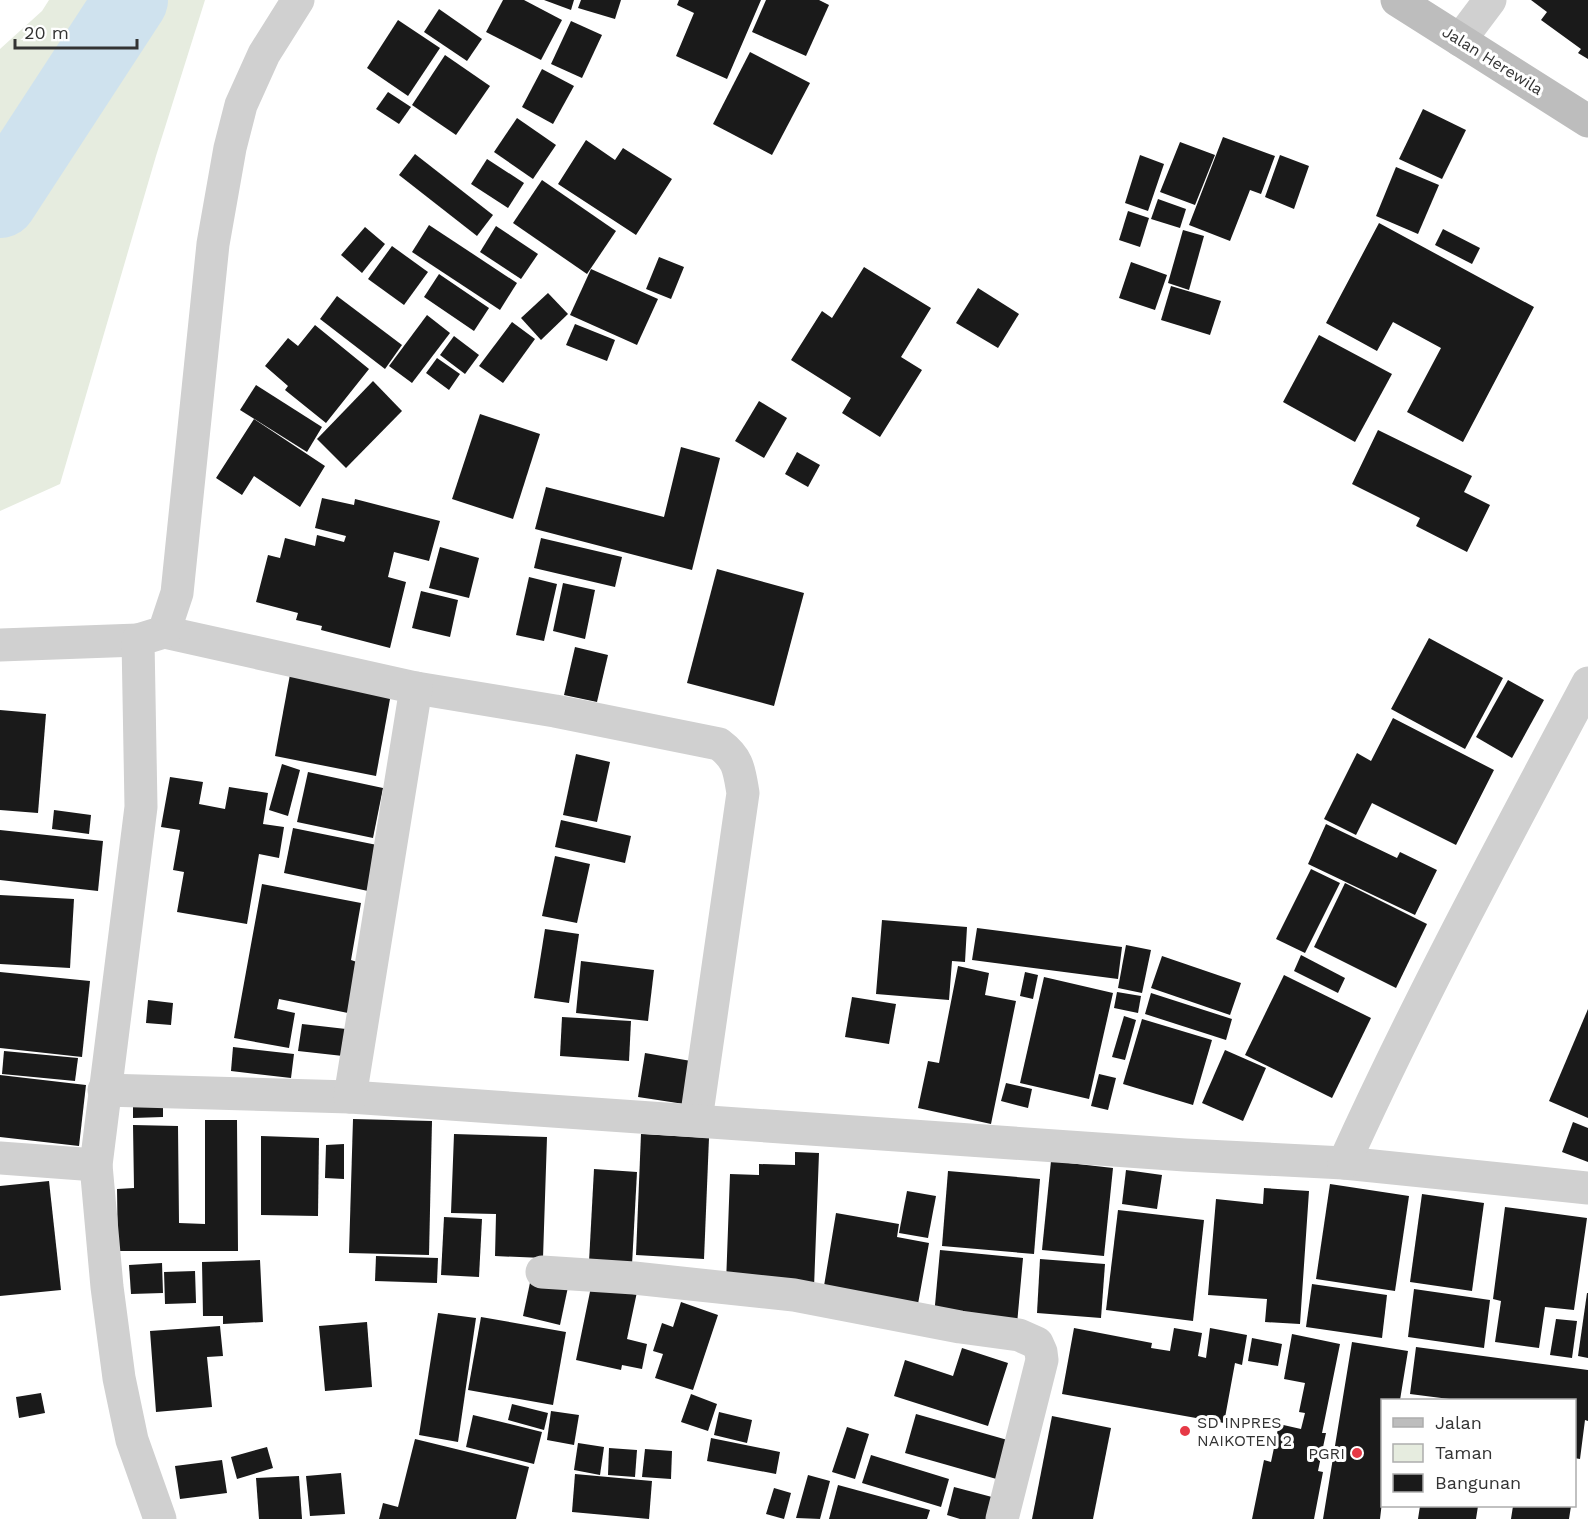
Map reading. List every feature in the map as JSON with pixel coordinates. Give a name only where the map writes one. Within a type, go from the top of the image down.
[{"type":"main road","name":"Jalan Herewila","points":[[1397,0],[1588,121]]},
{"type":"street","points":[[160,1519],[132,1440],[119,1378],[106,1287],[96,1165],[141,807],[151,636],[177,593],[213,244],[230,148],[241,105],[264,54],[298,0]]},
{"type":"street","points":[[1460,40],[1490,0]]},
{"type":"street","points":[[0,645],[151,636],[719,744],[731,753],[739,766],[743,793],[696,1120]]},
{"type":"street","points":[[1344,1163],[1386,1071],[1588,683]]},
{"type":"street","points":[[350,1097],[416,688]]},
{"type":"street","points":[[104,1090],[350,1097],[1185,1155],[1344,1163],[1588,1188]]},
{"type":"street","points":[[0,1158],[96,1165]]},
{"type":"street","points":[[542,1272],[634,1278],[794,1295],[960,1328],[1019,1335],[1031,1339],[1041,1352],[1042,1360],[1002,1519]]},
{"type":"green space","points":[[49,0],[205,0],[156,156],[60,484],[0,511],[0,49],[42,11]]},
{"type":"building","points":[[503,0],[524,0],[562,20],[541,60],[486,32]]},
{"type":"building","points":[[544,0],[574,0],[571,10]]},
{"type":"building","points":[[581,0],[621,0],[615,19],[578,8]]},
{"type":"building","points":[[679,0],[761,0],[727,79],[676,56],[694,13],[677,5]]},
{"type":"building","points":[[766,0],[819,0],[829,5],[806,56],[752,32]]},
{"type":"building","points":[[1531,0],[1588,0],[1588,59],[1578,53],[1581,49],[1541,20],[1547,12]]},
{"type":"building","points":[[439,9],[482,39],[467,61],[424,32]]},
{"type":"building","points":[[398,20],[440,48],[408,96],[367,68]]},
{"type":"building","points":[[571,21],[602,35],[582,78],[551,64]]},
{"type":"building","points":[[750,52],[810,83],[772,155],[713,124]]},
{"type":"building","points":[[445,55],[490,86],[456,135],[412,105]]},
{"type":"building","points":[[542,69],[574,86],[553,124],[522,107]]},
{"type":"building","points":[[388,92],[411,107],[399,124],[376,109]]},
{"type":"building","points":[[1423,109],[1466,130],[1442,179],[1399,159]]},
{"type":"building","points":[[517,118],[556,145],[533,179],[494,152]]},
{"type":"building","points":[[1223,137],[1275,156],[1261,194],[1250,190],[1230,241],[1189,225]]},
{"type":"building","points":[[586,140],[615,160],[623,148],[672,179],[636,235],[558,184]]},
{"type":"building","points":[[1180,142],[1215,155],[1195,205],[1160,192]]},
{"type":"building","points":[[415,154],[493,215],[477,236],[399,175]]},
{"type":"building","points":[[1140,155],[1164,164],[1148,211],[1125,203]]},
{"type":"building","points":[[1280,155],[1309,166],[1294,209],[1265,197]]},
{"type":"building","points":[[487,159],[524,183],[508,208],[471,184]]},
{"type":"building","points":[[1396,167],[1439,185],[1418,234],[1376,216]]},
{"type":"building","points":[[542,180],[616,231],[587,274],[513,223]]},
{"type":"building","points":[[1158,199],[1186,209],[1180,228],[1151,219]]},
{"type":"building","points":[[1128,211],[1149,218],[1140,247],[1119,240]]},
{"type":"building","points":[[1379,223],[1534,307],[1463,442],[1407,412],[1441,348],[1393,322],[1377,351],[1326,323]]},
{"type":"building","points":[[429,225],[517,283],[500,310],[412,252]]},
{"type":"building","points":[[496,226],[538,254],[521,279],[480,252]]},
{"type":"building","points":[[365,227],[385,244],[362,273],[341,255]]},
{"type":"building","points":[[1443,229],[1480,248],[1472,264],[1435,245]]},
{"type":"building","points":[[1183,230],[1204,236],[1189,290],[1168,283]]},
{"type":"building","points":[[392,246],[428,272],[404,305],[368,279]]},
{"type":"building","points":[[659,257],[684,267],[671,299],[646,289]]},
{"type":"building","points":[[1131,262],[1167,275],[1155,310],[1119,298]]},
{"type":"building","points":[[864,267],[931,308],[901,357],[922,370],[880,437],[842,413],[851,398],[791,360],[822,311],[832,318]]},
{"type":"building","points":[[591,269],[658,299],[637,345],[570,315]]},
{"type":"building","points":[[439,274],[489,308],[474,331],[424,297]]},
{"type":"building","points":[[1171,286],[1221,301],[1210,335],[1161,320]]},
{"type":"building","points":[[978,288],[1019,314],[998,348],[956,323]]},
{"type":"building","points":[[548,293],[568,314],[541,340],[521,318]]},
{"type":"building","points":[[337,296],[402,345],[385,369],[320,319]]},
{"type":"building","points":[[427,315],[450,333],[412,383],[389,366]]},
{"type":"building","points":[[512,322],[535,339],[503,383],[479,366]]},
{"type":"building","points":[[575,324],[615,340],[607,361],[566,345]]},
{"type":"building","points":[[315,325],[369,369],[326,423],[285,390],[288,386],[265,366],[288,338],[298,346]]},
{"type":"building","points":[[1319,335],[1392,374],[1355,442],[1283,402]]},
{"type":"building","points":[[454,336],[479,355],[465,374],[440,355]]},
{"type":"building","points":[[437,358],[460,374],[449,390],[426,373]]},
{"type":"building","points":[[373,381],[402,411],[346,468],[317,439]]},
{"type":"building","points":[[256,385],[322,427],[307,452],[240,410]]},
{"type":"building","points":[[759,401],[787,418],[764,458],[735,441]]},
{"type":"building","points":[[480,414],[540,434],[513,519],[452,499]]},
{"type":"building","points":[[254,419],[325,466],[300,507],[254,476],[242,495],[216,478]]},
{"type":"building","points":[[1378,430],[1472,476],[1464,492],[1490,505],[1467,552],[1416,526],[1420,518],[1352,484]]},
{"type":"building","points":[[681,447],[720,458],[692,570],[535,529],[546,487],[664,517]]},
{"type":"building","points":[[797,452],[820,465],[808,487],[785,474]]},
{"type":"building","points":[[322,498],[354,505],[355,499],[440,521],[429,561],[394,552],[388,577],[406,582],[390,648],[321,630],[322,626],[296,620],[298,613],[256,602],[268,555],[280,558],[285,538],[315,546],[317,535],[344,542],[346,536],[315,528]]},
{"type":"building","points":[[541,538],[622,557],[615,587],[534,568]]},
{"type":"building","points":[[440,547],[479,558],[469,598],[429,588]]},
{"type":"building","points":[[717,569],[804,593],[774,706],[687,683]]},
{"type":"building","points":[[529,577],[557,584],[544,641],[516,635]]},
{"type":"building","points":[[563,583],[595,590],[585,639],[553,631]]},
{"type":"building","points":[[421,591],[458,600],[450,637],[412,628]]},
{"type":"building","points":[[1429,638],[1503,678],[1465,749],[1391,709]]},
{"type":"building","points":[[575,647],[608,655],[597,702],[564,695]]},
{"type":"building","points":[[291,669],[392,688],[376,776],[275,756]]},
{"type":"building","points":[[1508,680],[1544,700],[1512,758],[1476,737]]},
{"type":"building","points":[[0,710],[46,714],[38,813],[0,810]]},
{"type":"building","points":[[1393,718],[1494,770],[1456,845],[1372,803],[1356,835],[1324,819],[1357,753],[1371,761]]},
{"type":"building","points":[[576,754],[610,762],[597,822],[563,815]]},
{"type":"building","points":[[282,764],[300,770],[288,816],[269,810]]},
{"type":"building","points":[[308,772],[383,788],[373,838],[297,822]]},
{"type":"building","points":[[170,777],[203,782],[199,804],[225,809],[229,787],[268,793],[263,824],[284,827],[279,858],[259,854],[247,924],[177,912],[184,872],[173,870],[180,830],[161,827]]},
{"type":"building","points":[[54,810],[91,815],[89,834],[52,829]]},
{"type":"building","points":[[561,820],[631,836],[625,863],[555,847]]},
{"type":"building","points":[[1326,824],[1397,858],[1400,852],[1437,870],[1415,915],[1308,864]]},
{"type":"building","points":[[293,828],[377,845],[368,891],[284,873]]},
{"type":"building","points":[[0,830],[103,841],[98,891],[0,880]]},
{"type":"building","points":[[555,856],[590,864],[577,923],[542,916]]},
{"type":"building","points":[[1311,869],[1340,883],[1305,953],[1276,939]]},
{"type":"building","points":[[1345,883],[1427,924],[1396,988],[1314,947]]},
{"type":"building","points":[[262,884],[361,903],[351,960],[357,962],[348,1013],[279,999],[277,1009],[295,1013],[289,1048],[234,1038]]},
{"type":"building","points":[[0,895],[74,899],[70,968],[0,964]]},
{"type":"building","points":[[882,920],[967,927],[965,962],[952,961],[949,1000],[876,994]]},
{"type":"building","points":[[977,928],[1122,947],[1118,979],[972,960]]},
{"type":"building","points":[[545,929],[579,934],[569,1003],[534,998]]},
{"type":"building","points":[[1126,945],[1151,950],[1142,993],[1118,988]]},
{"type":"building","points":[[1301,955],[1345,978],[1338,993],[1294,971]]},
{"type":"building","points":[[1162,956],[1241,983],[1230,1015],[1151,988]]},
{"type":"building","points":[[581,961],[654,970],[648,1021],[576,1013]]},
{"type":"building","points":[[958,966],[989,973],[985,995],[1016,1001],[991,1124],[918,1108],[928,1061],[939,1063]]},
{"type":"building","points":[[0,972],[90,981],[82,1057],[0,1048]]},
{"type":"building","points":[[1025,972],[1038,975],[1033,999],[1020,996]]},
{"type":"building","points":[[1284,975],[1371,1018],[1332,1098],[1245,1055]]},
{"type":"building","points":[[1044,977],[1113,993],[1089,1099],[1020,1083]]},
{"type":"building","points":[[1117,992],[1141,996],[1138,1013],[1114,1008]]},
{"type":"building","points":[[1151,993],[1232,1019],[1226,1040],[1145,1014]]},
{"type":"building","points":[[852,997],[896,1004],[889,1044],[845,1037]]},
{"type":"building","points":[[148,1000],[173,1003],[171,1025],[146,1023]]},
{"type":"building","points":[[1588,1009],[1588,1118],[1549,1101]]},
{"type":"building","points":[[1124,1016],[1136,1020],[1125,1060],[1112,1057]]},
{"type":"building","points":[[562,1017],[631,1021],[629,1061],[560,1056]]},
{"type":"building","points":[[1142,1019],[1212,1040],[1193,1105],[1123,1084]]},
{"type":"building","points":[[302,1024],[346,1029],[343,1056],[298,1051]]},
{"type":"building","points":[[233,1047],[294,1054],[291,1078],[231,1071]]},
{"type":"building","points":[[1225,1050],[1266,1068],[1243,1121],[1202,1103]]},
{"type":"building","points":[[4,1051],[78,1058],[75,1081],[2,1074]]},
{"type":"building","points":[[645,1053],[691,1061],[684,1104],[638,1097]]},
{"type":"building","points":[[1099,1074],[1116,1078],[1108,1110],[1091,1106]]},
{"type":"building","points":[[0,1075],[86,1085],[79,1146],[0,1137]]},
{"type":"building","points":[[1006,1083],[1032,1089],[1028,1108],[1001,1101]]},
{"type":"building","points":[[133,1096],[163,1096],[163,1117],[133,1118]]},
{"type":"building","points":[[353,1119],[432,1121],[429,1255],[349,1253]]},
{"type":"building","points":[[205,1120],[237,1120],[238,1251],[118,1251],[117,1189],[134,1188],[133,1125],[178,1126],[179,1223],[205,1224]]},
{"type":"building","points":[[1573,1122],[1588,1128],[1588,1162],[1562,1152]]},
{"type":"building","points":[[454,1134],[547,1137],[543,1258],[495,1256],[496,1214],[451,1213]]},
{"type":"building","points":[[641,1134],[709,1138],[704,1259],[636,1255]]},
{"type":"building","points":[[261,1136],[319,1138],[318,1216],[261,1215]]},
{"type":"building","points":[[344,1144],[344,1179],[325,1178],[326,1145]]},
{"type":"building","points":[[795,1152],[819,1153],[814,1288],[726,1284],[730,1174],[759,1175],[759,1164],[795,1165]]},
{"type":"building","points":[[1051,1161],[1113,1168],[1104,1256],[1042,1250]]},
{"type":"building","points":[[594,1169],[637,1172],[632,1265],[589,1262]]},
{"type":"building","points":[[1126,1170],[1162,1175],[1157,1209],[1122,1204]]},
{"type":"building","points":[[948,1171],[1040,1179],[1034,1254],[942,1246]]},
{"type":"building","points":[[49,1181],[61,1290],[0,1296],[0,1186]]},
{"type":"building","points":[[1330,1184],[1409,1196],[1395,1291],[1316,1279]]},
{"type":"building","points":[[1264,1188],[1309,1191],[1300,1324],[1265,1322],[1267,1299],[1208,1295],[1216,1199],[1263,1204]]},
{"type":"building","points":[[907,1191],[936,1196],[928,1238],[899,1233]]},
{"type":"building","points":[[1422,1194],[1484,1203],[1472,1291],[1410,1282]]},
{"type":"building","points":[[1505,1207],[1587,1218],[1574,1310],[1545,1307],[1539,1348],[1495,1342],[1501,1301],[1493,1299]]},
{"type":"building","points":[[1118,1210],[1204,1220],[1193,1321],[1106,1310]]},
{"type":"building","points":[[836,1213],[899,1224],[897,1237],[929,1243],[918,1304],[824,1286]]},
{"type":"building","points":[[444,1217],[482,1219],[479,1277],[441,1275]]},
{"type":"building","points":[[940,1250],[1023,1258],[1017,1324],[934,1316]]},
{"type":"building","points":[[376,1256],[438,1258],[437,1283],[375,1281]]},
{"type":"building","points":[[1040,1259],[1105,1264],[1101,1318],[1037,1313]]},
{"type":"building","points":[[260,1260],[263,1322],[223,1324],[223,1316],[203,1316],[202,1262]]},
{"type":"building","points":[[162,1263],[163,1293],[131,1294],[129,1265]]},
{"type":"building","points":[[195,1271],[196,1303],[165,1304],[164,1272]]},
{"type":"building","points":[[531,1278],[568,1287],[560,1325],[523,1316]]},
{"type":"building","points":[[592,1282],[637,1292],[627,1339],[647,1344],[642,1369],[622,1365],[621,1370],[576,1360]]},
{"type":"building","points":[[1312,1284],[1387,1295],[1382,1338],[1306,1327]]},
{"type":"building","points":[[1414,1289],[1490,1300],[1484,1348],[1408,1337]]},
{"type":"building","points":[[1588,1293],[1588,1358],[1578,1356]]},
{"type":"building","points":[[681,1302],[718,1315],[693,1390],[655,1378],[663,1354],[653,1351],[662,1323],[673,1327]]},
{"type":"building","points":[[438,1313],[476,1318],[458,1442],[419,1435]]},
{"type":"building","points":[[481,1317],[566,1332],[553,1405],[468,1390]]},
{"type":"building","points":[[1556,1319],[1577,1321],[1572,1358],[1550,1355]]},
{"type":"building","points":[[367,1322],[372,1387],[325,1391],[319,1326]]},
{"type":"building","points":[[220,1326],[223,1356],[207,1357],[212,1407],[156,1412],[150,1331]]},
{"type":"building","points":[[1074,1328],[1152,1343],[1151,1348],[1170,1351],[1174,1328],[1202,1333],[1198,1356],[1206,1358],[1210,1328],[1247,1335],[1242,1365],[1235,1363],[1224,1423],[1062,1394]]},
{"type":"building","points":[[1292,1334],[1340,1344],[1322,1433],[1326,1433],[1318,1471],[1323,1472],[1314,1519],[1252,1519],[1264,1460],[1271,1462],[1279,1424],[1301,1429],[1305,1413],[1299,1412],[1305,1383],[1284,1379]]},
{"type":"building","points":[[1252,1338],[1282,1344],[1278,1366],[1248,1361]]},
{"type":"building","points":[[1352,1342],[1408,1351],[1400,1399],[1381,1399],[1380,1519],[1323,1519]]},
{"type":"building","points":[[1416,1347],[1588,1370],[1588,1421],[1585,1420],[1580,1459],[1576,1458],[1576,1399],[1449,1399],[1410,1394]]},
{"type":"building","points":[[962,1348],[1008,1363],[988,1426],[894,1396],[905,1360],[953,1376]]},
{"type":"building","points":[[41,1393],[45,1413],[19,1418],[16,1397]]},
{"type":"building","points":[[691,1394],[717,1404],[708,1431],[681,1422]]},
{"type":"building","points":[[512,1404],[548,1413],[544,1430],[508,1420]]},
{"type":"building","points":[[551,1411],[579,1415],[574,1445],[547,1440]]},
{"type":"building","points":[[719,1412],[752,1420],[747,1443],[714,1435]]},
{"type":"building","points":[[916,1414],[1011,1441],[1000,1480],[905,1453]]},
{"type":"building","points":[[473,1415],[542,1432],[534,1464],[466,1447]]},
{"type":"building","points":[[1052,1416],[1111,1428],[1093,1519],[1032,1519]]},
{"type":"building","points":[[847,1427],[869,1434],[855,1479],[832,1472]]},
{"type":"building","points":[[711,1438],[780,1452],[776,1474],[707,1461]]},
{"type":"building","points":[[415,1439],[529,1467],[516,1519],[379,1519],[383,1503],[398,1507]]},
{"type":"building","points":[[578,1443],[604,1447],[600,1475],[574,1470]]},
{"type":"building","points":[[267,1447],[273,1468],[237,1479],[231,1457]]},
{"type":"building","points":[[609,1448],[637,1450],[635,1477],[608,1475]]},
{"type":"building","points":[[645,1449],[672,1451],[671,1479],[642,1477]]},
{"type":"building","points":[[871,1455],[949,1479],[941,1507],[862,1483]]},
{"type":"building","points":[[222,1460],[227,1493],[180,1499],[175,1466]]},
{"type":"building","points":[[341,1473],[345,1514],[310,1516],[306,1476]]},
{"type":"building","points":[[575,1474],[652,1481],[649,1519],[572,1512]]},
{"type":"building","points":[[808,1475],[830,1481],[820,1519],[796,1518]]},
{"type":"building","points":[[299,1476],[302,1519],[259,1519],[256,1478]]},
{"type":"building","points":[[838,1485],[930,1510],[927,1519],[829,1519]]},
{"type":"building","points":[[954,1487],[992,1497],[986,1519],[960,1519],[947,1515]]},
{"type":"building","points":[[774,1488],[791,1493],[784,1519],[766,1514]]},
{"type":"building","points":[[1420,1507],[1478,1507],[1476,1519],[1418,1519]]},
{"type":"building","points":[[1513,1507],[1571,1507],[1569,1519],[1511,1519]]},
{"type":"waterway","points":[[0,201],[131,0]]},
{"type":"place","name":"SD INPRES NAIKOTEN 2","points":[[1185,1431]]},
{"type":"place","name":"PGRI","points":[[1357,1453]]}]
